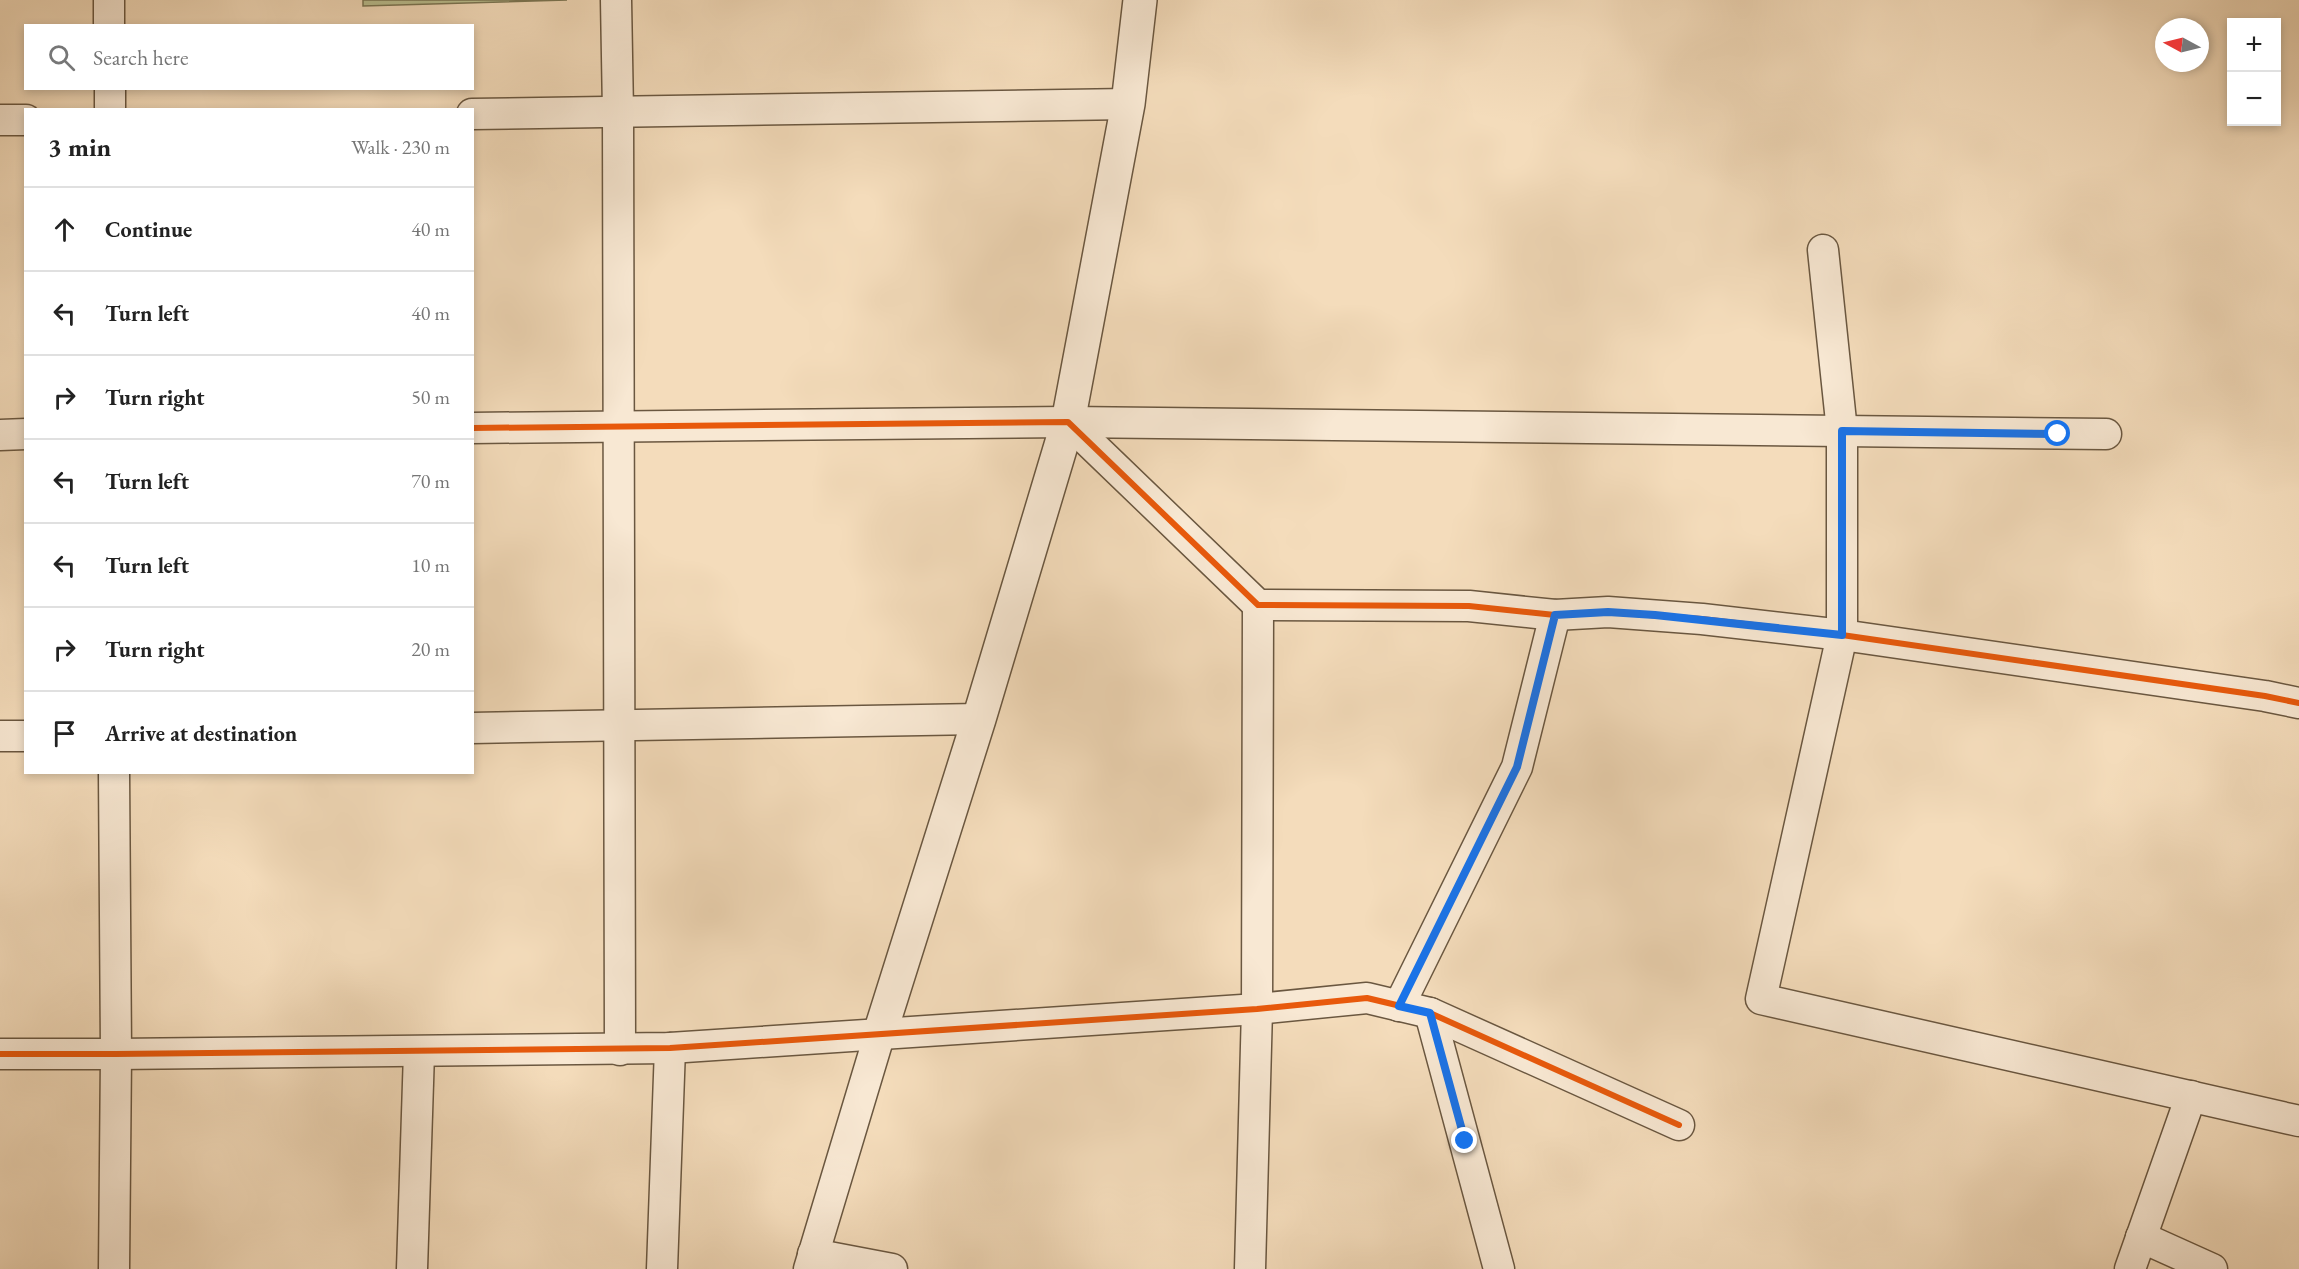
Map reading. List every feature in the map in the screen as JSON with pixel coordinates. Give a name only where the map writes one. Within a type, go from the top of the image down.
[{"type":"street","points":[[109,0],[110,24]]},
{"type":"street","points":[[616,0],[620,1050]]},
{"type":"street","points":[[892,1269],[811,1262],[1068,422],[1128,104],[1140,0]]},
{"type":"street","points":[[110,90],[110,108]]},
{"type":"street","points":[[474,114],[1128,104]]},
{"type":"street","points":[[0,120],[24,120]]},
{"type":"street","points":[[1823,250],[1842,431],[1842,635],[1761,999],[2299,1121]]},
{"type":"street","points":[[1068,422],[1258,605],[1469,606],[1555,615],[1620,613],[1702,619],[1842,635],[2265,696],[2299,703]]},
{"type":"street","points":[[474,428],[1068,422],[2106,434]]},
{"type":"street","points":[[0,435],[24,434]]},
{"type":"street","points":[[1250,1269],[1257,1009],[1258,605]]},
{"type":"street","points":[[1399,1006],[1517,767],[1555,615]]},
{"type":"street","points":[[474,729],[979,719]]},
{"type":"street","points":[[0,736],[24,736]]},
{"type":"street","points":[[114,774],[116,1054],[114,1269]]},
{"type":"street","points":[[0,1054],[670,1048],[880,1032],[1257,1009],[1367,998],[1430,1013],[1679,1125]]},
{"type":"street","points":[[1430,1013],[1499,1269]]},
{"type":"street","points":[[662,1269],[670,1048]]},
{"type":"street","points":[[412,1269],[419,1052]]},
{"type":"street","points":[[2130,1269],[2191,1096]]},
{"type":"street","points":[[2141,1237],[2212,1269]]},
{"type":"green space","points":[[363,0],[567,0],[363,6]]},
{"type":"cycle path","points":[[474,428],[1068,422],[1258,605],[1469,606],[1555,615],[1608,612],[1702,619],[1842,635],[2265,696],[2299,703]]},
{"type":"cycle path","points":[[0,1054],[670,1048],[1257,1009],[1367,998],[1430,1013],[1679,1125]]},
{"type":"route","points":[[1465,1141],[1430,1013],[1399,1006],[1517,767],[1555,615],[1608,612],[1655,615],[1842,635],[1842,431],[2058,434]]}]
